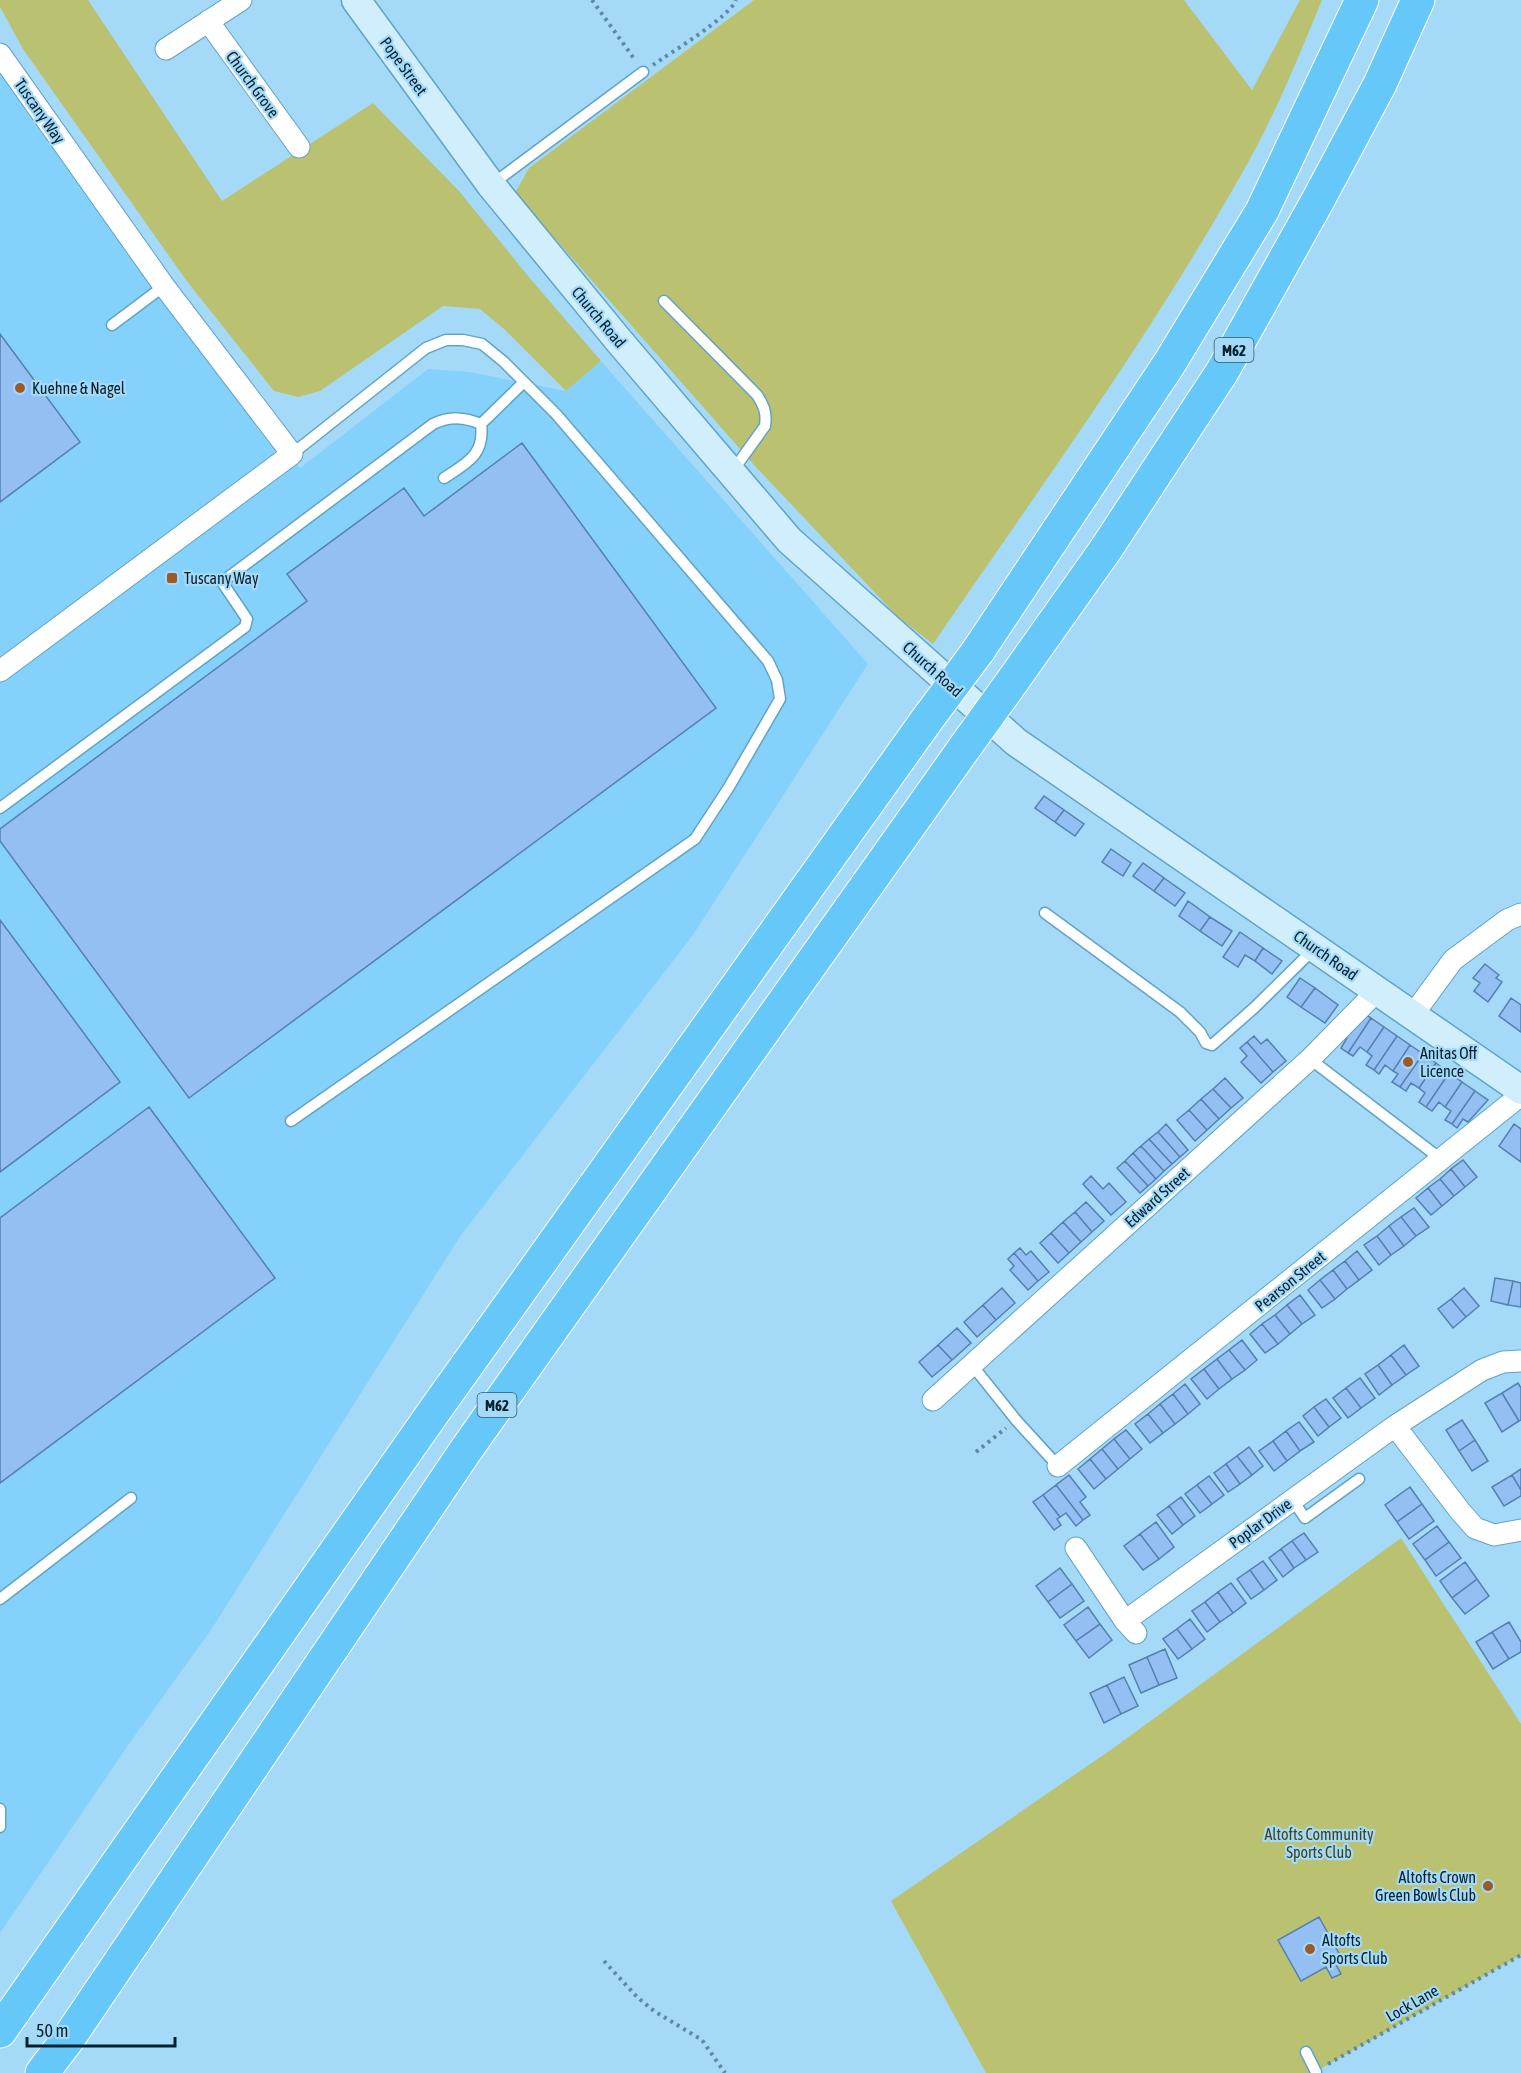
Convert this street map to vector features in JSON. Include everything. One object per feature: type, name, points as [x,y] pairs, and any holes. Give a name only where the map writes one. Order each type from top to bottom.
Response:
[{"type":"highway","points":[[0,2031],[435,1410],[978,651],[1169,364],[1263,211],[1362,0]]},
{"type":"highway","name":"M62","points":[[42,2073],[68,2039],[468,1447],[1107,549],[1222,372],[1380,84],[1418,0]]},
{"type":"street","points":[[166,49],[241,0]]},
{"type":"street","name":"Pope Street","points":[[356,0],[451,132]]},
{"type":"street","name":"Church Grove","points":[[208,21],[299,147]]},
{"type":"street","name":"Tuscany Way","points":[[0,54],[164,286],[292,454]]},
{"type":"street","name":"Church Road","points":[[451,132],[490,185],[619,341],[789,540],[1016,742],[1521,1090]]},
{"type":"street","points":[[0,671],[292,454]]},
{"type":"street","points":[[1412,1016],[1453,960],[1507,920],[1521,914]]},
{"type":"street","name":"Edward Street","points":[[933,1400],[1310,1059],[1377,991]]},
{"type":"street","name":"Pearson Street","points":[[1058,1466],[1521,1095]]},
{"type":"street","name":"Poplar Drive","points":[[1076,1548],[1130,1627],[1292,1499],[1395,1425],[1482,1370],[1503,1362],[1521,1361]]},
{"type":"street","points":[[1395,1425],[1475,1528],[1494,1535],[1521,1530]]},
{"type":"lane","points":[[490,185],[644,72]]},
{"type":"lane","points":[[112,325],[164,286]]},
{"type":"lane","points":[[664,301],[758,395],[765,408],[767,417],[765,426],[732,473]]},
{"type":"lane","points":[[291,1121],[695,839],[729,787],[780,699],[777,680],[768,661],[556,414],[482,344],[463,340],[446,340],[426,348],[292,454]]},
{"type":"lane","points":[[444,478],[476,455],[481,440],[481,424],[524,382]]},
{"type":"lane","points":[[0,808],[245,627],[247,619],[222,582],[433,424],[442,420],[464,417],[481,424]]},
{"type":"lane","points":[[1045,914],[1180,1012],[1200,1032],[1206,1043],[1212,1045],[1316,948]]},
{"type":"lane","points":[[1310,1059],[1442,1160]]},
{"type":"lane","points":[[972,1365],[1016,1420],[1058,1466]]},
{"type":"lane","points":[[1292,1499],[1305,1518],[1359,1479]]},
{"type":"lane","points":[[0,1599],[131,1498]]},
{"type":"lane","points":[[0,1809],[0,1827]]},
{"type":"lane","points":[[1306,2052],[1316,2072]]},
{"type":"path","points":[[592,0],[644,72],[719,19],[734,7],[736,0]]},
{"type":"path","points":[[976,1452],[1016,1420]]},
{"type":"path","name":"Lock Lane","points":[[1316,2072],[1521,1955]]},
{"type":"path","points":[[604,1961],[637,1997],[654,2011],[702,2040],[725,2073]]},
{"type":"shaded area","points":[[0,54],[300,468],[428,369],[470,372],[566,391],[601,361],[868,664],[693,935],[461,1235],[211,1630],[131,1741],[0,1933]]},
{"type":"green space","points":[[0,0],[88,0],[222,201],[373,103],[459,191],[601,361],[566,391],[504,329],[480,309],[443,306],[320,391],[298,397],[274,391],[186,280],[23,49],[0,7]]},
{"type":"green space","points":[[754,0],[1184,0],[1252,90],[1300,0],[1322,0],[1265,131],[1207,234],[1093,412],[933,644],[898,617],[755,466],[515,193],[529,168]]},
{"type":"green space","name":"Altofts Community Sports Club","points":[[1401,1538],[1521,1724],[1521,1955],[1313,2073],[986,2073],[891,1901],[1112,1749]]},
{"type":"building","name":"Kuehne & Nagel","points":[[0,334],[80,442],[0,502]]},
{"type":"building","points":[[522,443],[716,708],[189,1098],[0,841],[0,829],[307,601],[287,574],[404,488],[424,516]]},
{"type":"building","points":[[1044,796],[1064,810],[1055,822],[1035,808]]},
{"type":"building","points":[[1064,810],[1084,824],[1075,836],[1055,822]]},
{"type":"building","points":[[1111,849],[1131,863],[1123,876],[1102,862]]},
{"type":"building","points":[[1143,863],[1164,878],[1154,891],[1133,876]]},
{"type":"building","points":[[1164,878],[1185,893],[1175,906],[1154,891]]},
{"type":"building","points":[[1188,901],[1210,917],[1200,931],[1179,916]]},
{"type":"building","points":[[1210,917],[1232,931],[1222,946],[1200,931]]},
{"type":"building","points":[[0,920],[120,1082],[0,1172]]},
{"type":"building","points":[[1240,932],[1263,948],[1255,961],[1245,955],[1238,967],[1223,957]]},
{"type":"building","points":[[1263,948],[1282,961],[1272,974],[1255,961]]},
{"type":"building","points":[[1485,964],[1499,975],[1496,978],[1502,982],[1488,1002],[1474,991],[1480,983],[1473,978]]},
{"type":"building","points":[[1300,978],[1315,988],[1301,1007],[1287,997]]},
{"type":"building","points":[[1315,988],[1338,1005],[1325,1023],[1301,1007]]},
{"type":"building","points":[[1511,998],[1521,1005],[1521,1032],[1499,1016]]},
{"type":"building","points":[[1363,1013],[1371,1018],[1348,1053],[1341,1048],[1347,1038],[1341,1034]]},
{"type":"building","points":[[1371,1018],[1384,1027],[1367,1052],[1360,1047],[1353,1056],[1348,1053]]},
{"type":"building","points":[[1384,1027],[1397,1036],[1374,1070],[1366,1065],[1372,1056],[1367,1052]]},
{"type":"building","points":[[1254,1036],[1261,1044],[1267,1039],[1286,1061],[1273,1072],[1247,1042]]},
{"type":"building","points":[[1397,1036],[1410,1045],[1393,1071],[1385,1065],[1379,1074],[1374,1070]]},
{"type":"building","points":[[1247,1042],[1273,1072],[1261,1083],[1241,1062],[1247,1056],[1240,1048]]},
{"type":"building","name":"Anitas Off Licence","points":[[1410,1045],[1423,1054],[1400,1087],[1392,1082],[1398,1074],[1393,1071]]},
{"type":"building","points":[[1423,1054],[1436,1063],[1419,1088],[1411,1083],[1406,1091],[1400,1087]]},
{"type":"building","points":[[1436,1063],[1449,1073],[1426,1107],[1419,1102],[1425,1093],[1419,1088]]},
{"type":"building","points":[[1449,1073],[1462,1082],[1445,1107],[1439,1102],[1432,1111],[1426,1107]]},
{"type":"building","points":[[1225,1078],[1243,1098],[1231,1108],[1213,1089]]},
{"type":"building","points":[[1462,1082],[1475,1091],[1452,1124],[1445,1120],[1451,1111],[1445,1107]]},
{"type":"building","points":[[1213,1089],[1231,1108],[1219,1119],[1201,1099]]},
{"type":"building","points":[[1475,1091],[1488,1100],[1468,1122],[1463,1119],[1457,1128],[1452,1124]]},
{"type":"building","points":[[1201,1099],[1219,1119],[1207,1130],[1189,1110]]},
{"type":"building","points":[[149,1107],[275,1278],[0,1483],[0,1218]]},
{"type":"building","points":[[1189,1110],[1207,1130],[1195,1141],[1177,1120]]},
{"type":"building","points":[[1166,1124],[1188,1150],[1180,1157],[1158,1132]]},
{"type":"building","points":[[1514,1124],[1521,1129],[1521,1162],[1499,1146]]},
{"type":"building","points":[[1158,1132],[1180,1157],[1172,1164],[1149,1139]]},
{"type":"building","points":[[1149,1139],[1172,1164],[1164,1171],[1141,1146]]},
{"type":"building","points":[[1141,1146],[1164,1171],[1156,1179],[1133,1153]]},
{"type":"building","points":[[1133,1153],[1156,1179],[1148,1186],[1125,1161]]},
{"type":"building","points":[[1463,1160],[1477,1177],[1465,1187],[1451,1169]]},
{"type":"building","points":[[1125,1161],[1148,1186],[1140,1193],[1117,1168]]},
{"type":"building","points":[[1451,1169],[1465,1187],[1454,1196],[1440,1179]]},
{"type":"building","points":[[1091,1176],[1103,1189],[1109,1183],[1126,1202],[1111,1215],[1083,1184]]},
{"type":"building","points":[[1440,1179],[1454,1196],[1442,1206],[1428,1188]]},
{"type":"building","points":[[1428,1188],[1442,1206],[1431,1215],[1416,1198]]},
{"type":"building","points":[[1086,1202],[1104,1221],[1092,1232],[1075,1212]]},
{"type":"building","points":[[1414,1208],[1429,1227],[1416,1236],[1401,1217]]},
{"type":"building","points":[[1075,1212],[1092,1232],[1081,1242],[1063,1222]]},
{"type":"building","points":[[1401,1217],[1416,1236],[1404,1246],[1389,1226]]},
{"type":"building","points":[[1063,1222],[1081,1242],[1069,1253],[1051,1233]]},
{"type":"building","points":[[1389,1226],[1404,1246],[1391,1255],[1377,1236]]},
{"type":"building","points":[[1051,1233],[1069,1253],[1058,1263],[1040,1243]]},
{"type":"building","points":[[1377,1236],[1391,1255],[1379,1265],[1364,1245]]},
{"type":"building","points":[[1020,1248],[1026,1255],[1031,1251],[1049,1272],[1038,1281],[1014,1253]]},
{"type":"building","points":[[1357,1251],[1372,1270],[1359,1280],[1345,1261]]},
{"type":"building","points":[[1014,1253],[1038,1281],[1028,1290],[1010,1270],[1014,1266],[1008,1259]]},
{"type":"building","points":[[1345,1261],[1359,1280],[1347,1289],[1333,1270]]},
{"type":"building","points":[[1333,1270],[1347,1289],[1335,1299],[1320,1280]]},
{"type":"building","points":[[1495,1278],[1513,1281],[1508,1305],[1491,1301]]},
{"type":"building","points":[[1320,1280],[1335,1299],[1322,1308],[1308,1290]]},
{"type":"building","points":[[1513,1281],[1521,1283],[1521,1307],[1508,1305]]},
{"type":"building","points":[[1002,1288],[1015,1303],[996,1320],[983,1305]]},
{"type":"building","points":[[1464,1288],[1479,1306],[1466,1317],[1451,1299]]},
{"type":"building","points":[[1300,1295],[1315,1315],[1302,1324],[1287,1305]]},
{"type":"building","points":[[1451,1299],[1466,1317],[1453,1328],[1438,1309]]},
{"type":"building","points":[[983,1305],[996,1320],[977,1337],[964,1322]]},
{"type":"building","points":[[1287,1305],[1302,1324],[1290,1334],[1275,1315]]},
{"type":"building","points":[[1275,1315],[1290,1334],[1278,1344],[1262,1324]]},
{"type":"building","points":[[1262,1324],[1278,1344],[1265,1353],[1250,1334]]},
{"type":"building","points":[[957,1328],[971,1343],[952,1360],[938,1345]]},
{"type":"building","points":[[1242,1340],[1257,1360],[1245,1370],[1229,1350]]},
{"type":"building","points":[[938,1345],[952,1360],[932,1377],[919,1362]]},
{"type":"building","points":[[1404,1345],[1419,1366],[1406,1375],[1391,1355]]},
{"type":"building","points":[[1229,1350],[1245,1370],[1232,1379],[1217,1359]]},
{"type":"building","points":[[1391,1355],[1406,1375],[1392,1385],[1378,1365]]},
{"type":"building","points":[[1217,1359],[1232,1379],[1219,1389],[1204,1369]]},
{"type":"building","points":[[1378,1365],[1392,1385],[1379,1395],[1365,1374]]},
{"type":"building","points":[[1204,1369],[1219,1389],[1207,1399],[1191,1379]]},
{"type":"building","points":[[1360,1378],[1375,1398],[1361,1408],[1346,1388]]},
{"type":"building","points":[[1518,1383],[1521,1388],[1521,1420],[1519,1421],[1502,1393]]},
{"type":"building","points":[[1185,1384],[1200,1404],[1188,1414],[1173,1394]]},
{"type":"building","points":[[1346,1388],[1361,1408],[1348,1418],[1333,1398]]},
{"type":"building","points":[[1502,1393],[1519,1421],[1502,1432],[1485,1403]]},
{"type":"building","points":[[1173,1394],[1188,1414],[1175,1424],[1160,1404]]},
{"type":"building","points":[[1326,1399],[1341,1418],[1329,1427],[1314,1407]]},
{"type":"building","points":[[1160,1404],[1175,1424],[1163,1433],[1148,1414]]},
{"type":"building","points":[[1314,1407],[1329,1427],[1318,1436],[1303,1416]]},
{"type":"building","points":[[1148,1414],[1163,1433],[1150,1443],[1135,1424]]},
{"type":"building","points":[[1462,1420],[1475,1440],[1459,1451],[1446,1430]]},
{"type":"building","points":[[1299,1422],[1314,1442],[1300,1451],[1286,1431]]},
{"type":"building","points":[[1126,1430],[1142,1449],[1130,1459],[1114,1439]]},
{"type":"building","points":[[1286,1431],[1300,1451],[1287,1461],[1273,1441]]},
{"type":"building","points":[[1114,1439],[1130,1459],[1118,1469],[1102,1449]]},
{"type":"building","points":[[1475,1440],[1488,1461],[1472,1471],[1459,1451]]},
{"type":"building","points":[[1273,1441],[1287,1461],[1274,1471],[1259,1451]]},
{"type":"building","points":[[1249,1447],[1263,1466],[1252,1475],[1237,1456]]},
{"type":"building","points":[[1102,1449],[1118,1469],[1106,1479],[1090,1459]]},
{"type":"building","points":[[1237,1456],[1252,1475],[1240,1484],[1226,1464]]},
{"type":"building","points":[[1090,1459],[1106,1479],[1094,1489],[1078,1469]]},
{"type":"building","points":[[1226,1464],[1240,1484],[1228,1492],[1214,1473]]},
{"type":"building","points":[[1521,1469],[1521,1490],[1512,1475]]},
{"type":"building","points":[[1069,1475],[1086,1497],[1080,1502],[1090,1515],[1083,1520],[1056,1485]]},
{"type":"building","points":[[1512,1475],[1521,1490],[1521,1496],[1504,1506],[1492,1487]]},
{"type":"building","points":[[1209,1476],[1224,1495],[1212,1504],[1197,1485]]},
{"type":"building","points":[[1056,1485],[1083,1520],[1076,1526],[1066,1513],[1060,1517],[1043,1495]]},
{"type":"building","points":[[1197,1485],[1212,1504],[1200,1513],[1185,1494]]},
{"type":"building","points":[[1410,1487],[1422,1504],[1397,1522],[1385,1505]]},
{"type":"building","points":[[1043,1495],[1060,1517],[1057,1519],[1061,1525],[1054,1530],[1033,1502]]},
{"type":"building","points":[[1181,1497],[1195,1516],[1183,1525],[1169,1506]]},
{"type":"building","points":[[1422,1504],[1434,1521],[1409,1539],[1397,1522]]},
{"type":"building","points":[[1169,1506],[1183,1525],[1172,1534],[1157,1515]]},
{"type":"building","points":[[1156,1522],[1174,1547],[1159,1559],[1140,1534]]},
{"type":"building","points":[[1437,1526],[1449,1542],[1425,1560],[1413,1544]]},
{"type":"building","points":[[1304,1533],[1318,1552],[1306,1560],[1292,1541]]},
{"type":"building","points":[[1140,1534],[1159,1559],[1143,1570],[1124,1546]]},
{"type":"building","points":[[1292,1541],[1306,1560],[1294,1568],[1281,1549]]},
{"type":"building","points":[[1449,1542],[1461,1558],[1436,1576],[1425,1560]]},
{"type":"building","points":[[1281,1549],[1294,1568],[1283,1577],[1269,1558]]},
{"type":"building","points":[[1263,1561],[1277,1580],[1264,1590],[1250,1570]]},
{"type":"building","points":[[1465,1562],[1477,1579],[1452,1598],[1440,1581]]},
{"type":"building","points":[[1060,1568],[1072,1584],[1048,1602],[1036,1586]]},
{"type":"building","points":[[1250,1570],[1264,1590],[1251,1599],[1237,1579]]},
{"type":"building","points":[[1477,1579],[1489,1596],[1465,1614],[1452,1598]]},
{"type":"building","points":[[1231,1583],[1246,1603],[1233,1613],[1218,1592]]},
{"type":"building","points":[[1072,1584],[1084,1601],[1060,1618],[1048,1602]]},
{"type":"building","points":[[1218,1592],[1233,1613],[1220,1622],[1205,1602]]},
{"type":"building","points":[[1205,1602],[1220,1622],[1207,1632],[1192,1611]]},
{"type":"building","points":[[1088,1607],[1100,1624],[1076,1641],[1064,1625]]},
{"type":"building","points":[[1190,1619],[1205,1639],[1192,1649],[1177,1629]]},
{"type":"building","points":[[1509,1622],[1521,1642],[1521,1652],[1509,1659],[1492,1632]]},
{"type":"building","points":[[1100,1624],[1112,1640],[1089,1658],[1076,1641]]},
{"type":"building","points":[[1177,1629],[1192,1649],[1178,1659],[1163,1639]]},
{"type":"building","points":[[1492,1632],[1509,1659],[1493,1669],[1476,1642]]},
{"type":"building","points":[[1165,1649],[1177,1678],[1159,1685],[1147,1657]]},
{"type":"building","points":[[1147,1657],[1159,1685],[1141,1693],[1129,1665]]},
{"type":"building","points":[[1124,1677],[1138,1706],[1121,1714],[1107,1685]]},
{"type":"building","points":[[1107,1685],[1121,1714],[1104,1723],[1090,1693]]},
{"type":"building","name":"Altofts Sports Club","points":[[1319,1917],[1341,1957],[1334,1961],[1341,1974],[1332,1978],[1326,1967],[1301,1981],[1278,1940]]},
{"type":"place","name":"Kuehne & Nagel","points":[[20,388]]},
{"type":"place","name":"Tuscany Way","points":[[172,578]]},
{"type":"place","name":"Anitas Off Licence","points":[[1408,1062]]},
{"type":"place","name":"Altofts Crown Green Bowls Club","points":[[1488,1886]]},
{"type":"place","name":"Altofts Sports Club","points":[[1310,1949]]}]
